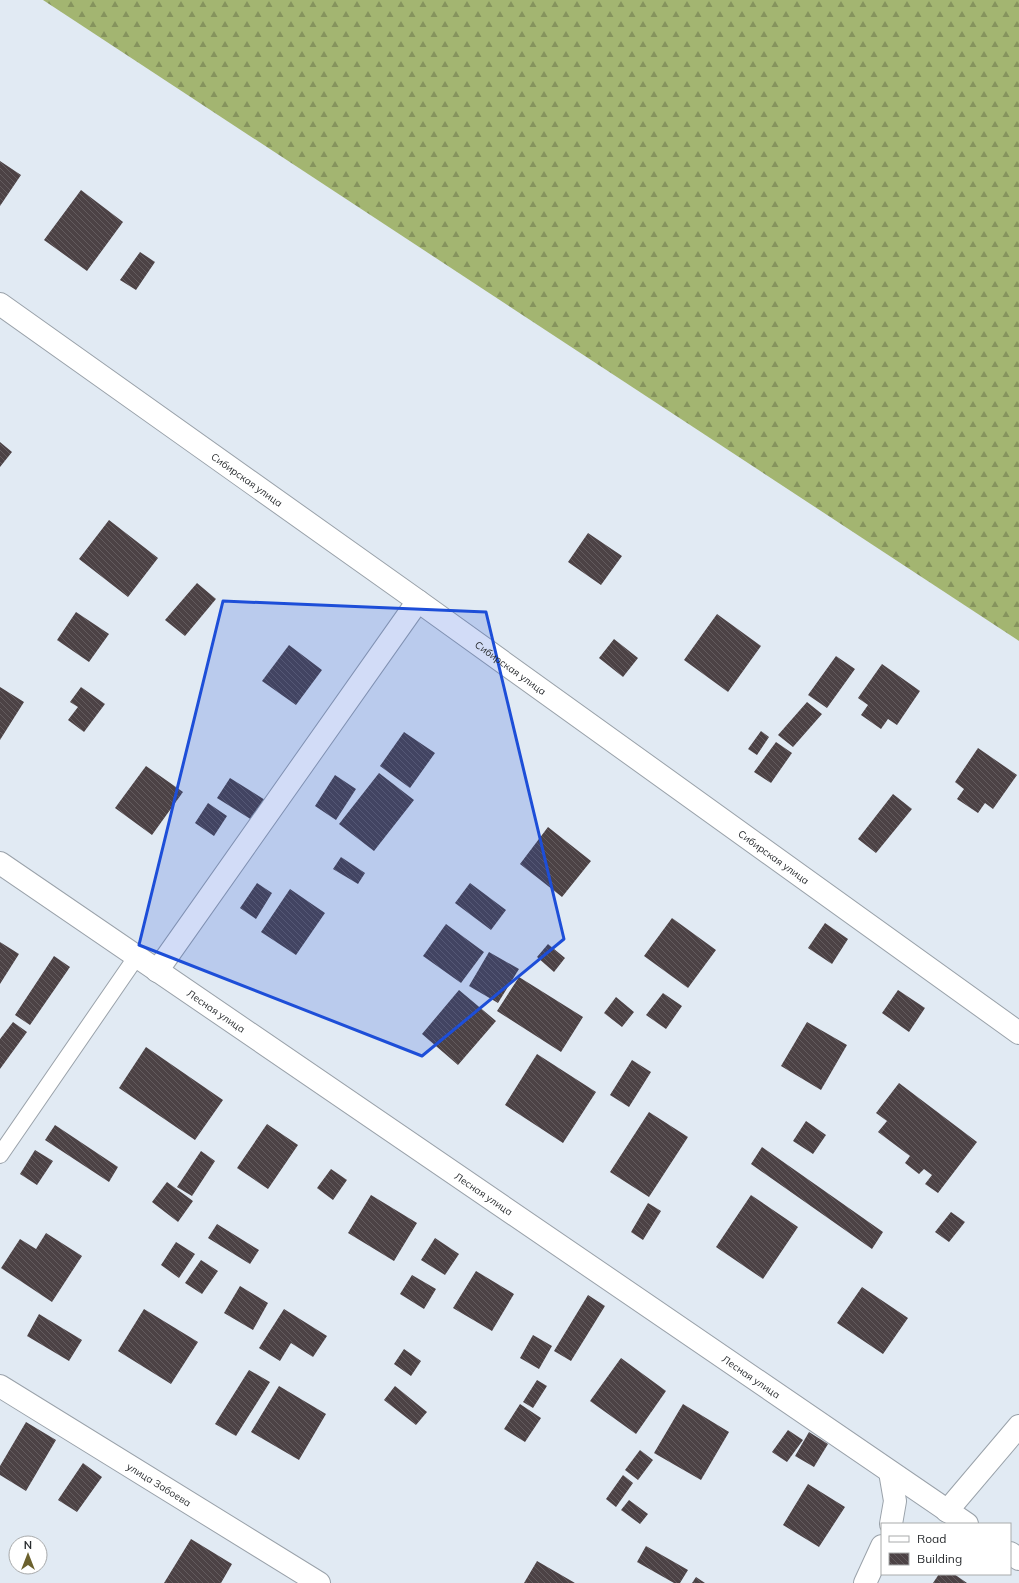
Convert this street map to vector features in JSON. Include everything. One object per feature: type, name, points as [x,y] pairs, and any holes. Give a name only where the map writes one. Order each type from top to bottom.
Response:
[{"type":"street","name":"Сибирская улица","points":[[0,304],[418,601],[1019,1033]]},
{"type":"street","points":[[157,971],[418,601]]},
{"type":"street","name":"Лесная улица","points":[[0,863],[966,1523]]},
{"type":"street","name":"улица Забоева","points":[[0,1386],[319,1583]]},
{"type":"street","points":[[947,1510],[1019,1426]]},
{"type":"street","points":[[890,1472],[895,1501],[891,1523]]},
{"type":"street","points":[[865,1583],[881,1548]]},
{"type":"lane","points":[[0,1155],[137,956]]},
{"type":"highlighted area","points":[[223,601],[486,612],[564,939],[422,1056],[139,945]]},
{"type":"green space","points":[[43,0],[1019,0],[1019,641]]},
{"type":"building","points":[[0,161],[21,175],[0,206]]},
{"type":"building","points":[[81,190],[123,222],[87,271],[44,240]]},
{"type":"building","points":[[140,252],[155,262],[136,290],[120,280]]},
{"type":"building","points":[[0,442],[12,452],[0,467]]},
{"type":"building","points":[[109,520],[158,558],[128,597],[79,559]]},
{"type":"building","points":[[588,533],[622,556],[601,585],[568,562]]},
{"type":"building","points":[[197,583],[216,599],[185,636],[165,620]]},
{"type":"building","points":[[76,612],[109,634],[89,662],[57,640]]},
{"type":"building","points":[[717,614],[761,646],[728,692],[684,660]]},
{"type":"building","points":[[614,639],[638,658],[623,677],[599,658]]},
{"type":"building","points":[[289,645],[322,670],[296,705],[262,681]]},
{"type":"building","points":[[836,656],[855,669],[827,708],[808,695]]},
{"type":"building","points":[[882,664],[920,691],[897,725],[888,719],[881,729],[861,715],[868,705],[858,698]]},
{"type":"building","points":[[0,687],[24,702],[0,740]]},
{"type":"building","points":[[81,687],[105,704],[84,732],[68,720],[78,707],[70,702]]},
{"type":"building","points":[[807,702],[822,714],[793,747],[778,735]]},
{"type":"building","points":[[761,731],[769,737],[757,755],[748,749]]},
{"type":"building","points":[[404,732],[435,753],[410,788],[380,766]]},
{"type":"building","points":[[776,742],[792,753],[771,783],[754,772]]},
{"type":"building","points":[[978,748],[1017,775],[993,809],[985,803],[978,813],[957,799],[964,789],[955,782]]},
{"type":"building","points":[[146,766],[183,792],[152,835],[115,808]]},
{"type":"building","points":[[379,773],[414,800],[374,851],[339,824]]},
{"type":"building","points":[[335,775],[356,789],[336,820],[315,806]]},
{"type":"building","points":[[230,778],[265,800],[252,820],[217,798]]},
{"type":"building","points":[[893,794],[912,809],[876,853],[858,839]]},
{"type":"building","points":[[208,803],[227,816],[214,836],[195,823]]},
{"type":"building","points":[[548,827],[591,861],[562,897],[520,864]]},
{"type":"building","points":[[341,857],[365,873],[358,884],[333,869]]},
{"type":"building","points":[[257,883],[272,893],[256,919],[240,908]]},
{"type":"building","points":[[470,883],[506,910],[491,930],[455,903]]},
{"type":"building","points":[[290,889],[325,913],[296,955],[261,932]]},
{"type":"building","points":[[672,918],[716,950],[688,988],[644,956]]},
{"type":"building","points":[[825,923],[848,939],[832,964],[808,948]]},
{"type":"building","points":[[446,924],[484,952],[461,983],[423,956]]},
{"type":"building","points":[[0,942],[19,954],[0,984]]},
{"type":"building","points":[[548,944],[565,958],[554,972],[537,957]]},
{"type":"building","points":[[489,952],[519,969],[498,1003],[469,986]]},
{"type":"building","points":[[54,956],[70,967],[30,1025],[15,1015]]},
{"type":"building","points":[[519,977],[583,1017],[561,1052],[497,1011]]},
{"type":"building","points":[[459,990],[496,1021],[458,1065],[422,1034]]},
{"type":"building","points":[[898,990],[925,1008],[909,1032],[882,1013]]},
{"type":"building","points":[[663,993],[682,1006],[666,1029],[646,1015]]},
{"type":"building","points":[[616,997],[634,1012],[622,1027],[604,1013]]},
{"type":"building","points":[[13,1022],[27,1032],[0,1069],[0,1039]]},
{"type":"building","points":[[807,1022],[847,1045],[821,1090],[781,1066]]},
{"type":"building","points":[[146,1047],[223,1100],[195,1140],[119,1088]]},
{"type":"building","points":[[537,1054],[596,1092],[563,1143],[505,1105]]},
{"type":"building","points":[[632,1060],[651,1072],[629,1107],[610,1095]]},
{"type":"building","points":[[899,1083],[977,1142],[938,1193],[925,1184],[932,1175],[924,1169],[919,1174],[905,1163],[910,1156],[878,1132],[887,1121],[876,1113]]},
{"type":"building","points":[[649,1112],[688,1137],[649,1197],[610,1172]]},
{"type":"building","points":[[806,1121],[826,1135],[813,1154],[793,1141]]},
{"type":"building","points":[[267,1124],[298,1145],[268,1189],[237,1168]]},
{"type":"building","points":[[55,1125],[118,1167],[109,1182],[45,1140]]},
{"type":"building","points":[[762,1147],[883,1232],[872,1249],[751,1164]]},
{"type":"building","points":[[35,1150],[53,1161],[37,1185],[20,1174]]},
{"type":"building","points":[[201,1151],[215,1161],[192,1196],[177,1187]]},
{"type":"building","points":[[331,1169],[347,1180],[333,1200],[317,1188]]},
{"type":"building","points":[[167,1182],[193,1201],[178,1222],[152,1202]]},
{"type":"building","points":[[371,1195],[417,1223],[394,1261],[348,1233]]},
{"type":"building","points":[[751,1195],[798,1227],[763,1279],[716,1247]]},
{"type":"building","points":[[648,1203],[661,1211],[643,1240],[631,1232]]},
{"type":"building","points":[[951,1212],[965,1222],[949,1242],[935,1232]]},
{"type":"building","points":[[217,1224],[259,1250],[250,1264],[208,1238]]},
{"type":"building","points":[[46,1233],[82,1256],[52,1302],[1,1268],[20,1239],[36,1249]]},
{"type":"building","points":[[435,1238],[459,1254],[445,1275],[421,1260]]},
{"type":"building","points":[[176,1242],[195,1254],[179,1278],[161,1265]]},
{"type":"building","points":[[201,1260],[218,1271],[202,1294],[185,1283]]},
{"type":"building","points":[[476,1271],[514,1294],[492,1331],[453,1308]]},
{"type":"building","points":[[412,1275],[436,1289],[424,1309],[400,1294]]},
{"type":"building","points":[[240,1286],[268,1303],[253,1330],[224,1313]]},
{"type":"building","points":[[862,1287],[908,1318],[883,1354],[837,1323]]},
{"type":"building","points":[[588,1295],[605,1306],[571,1361],[554,1351]]},
{"type":"building","points":[[144,1309],[198,1342],[171,1384],[118,1351]]},
{"type":"building","points":[[284,1309],[327,1336],[313,1357],[291,1343],[280,1361],[259,1348]]},
{"type":"building","points":[[39,1314],[82,1340],[69,1361],[27,1336]]},
{"type":"building","points":[[533,1335],[552,1346],[539,1369],[520,1358]]},
{"type":"building","points":[[404,1349],[421,1361],[411,1376],[394,1364]]},
{"type":"building","points":[[621,1358],[666,1391],[636,1434],[590,1401]]},
{"type":"building","points":[[249,1370],[270,1382],[236,1436],[215,1424]]},
{"type":"building","points":[[537,1380],[547,1386],[533,1408],[523,1402]]},
{"type":"building","points":[[279,1386],[326,1414],[299,1460],[251,1432]]},
{"type":"building","points":[[395,1386],[427,1412],[416,1425],[384,1400]]},
{"type":"building","points":[[520,1404],[541,1418],[525,1442],[504,1429]]},
{"type":"building","points":[[683,1404],[729,1432],[701,1480],[654,1453]]},
{"type":"building","points":[[26,1422],[56,1440],[26,1491],[0,1475],[0,1466]]},
{"type":"building","points":[[788,1430],[803,1440],[787,1462],[772,1452]]},
{"type":"building","points":[[809,1432],[828,1444],[814,1467],[795,1456]]},
{"type":"building","points":[[640,1450],[653,1460],[638,1480],[625,1470]]},
{"type":"building","points":[[83,1463],[102,1477],[77,1512],[58,1500]]},
{"type":"building","points":[[623,1475],[633,1483],[616,1507],[606,1499]]},
{"type":"building","points":[[808,1484],[845,1507],[819,1547],[783,1525]]},
{"type":"building","points":[[629,1500],[648,1514],[640,1524],[621,1510]]},
{"type":"building","points":[[191,1539],[232,1564],[221,1583],[164,1583]]},
{"type":"building","points":[[646,1546],[688,1570],[680,1583],[674,1583],[637,1562]]},
{"type":"building","points":[[537,1561],[575,1583],[524,1583]]},
{"type":"building","points":[[938,1575],[955,1575],[967,1583],[933,1583]]},
{"type":"building","points":[[696,1577],[705,1583],[692,1583]]}]
